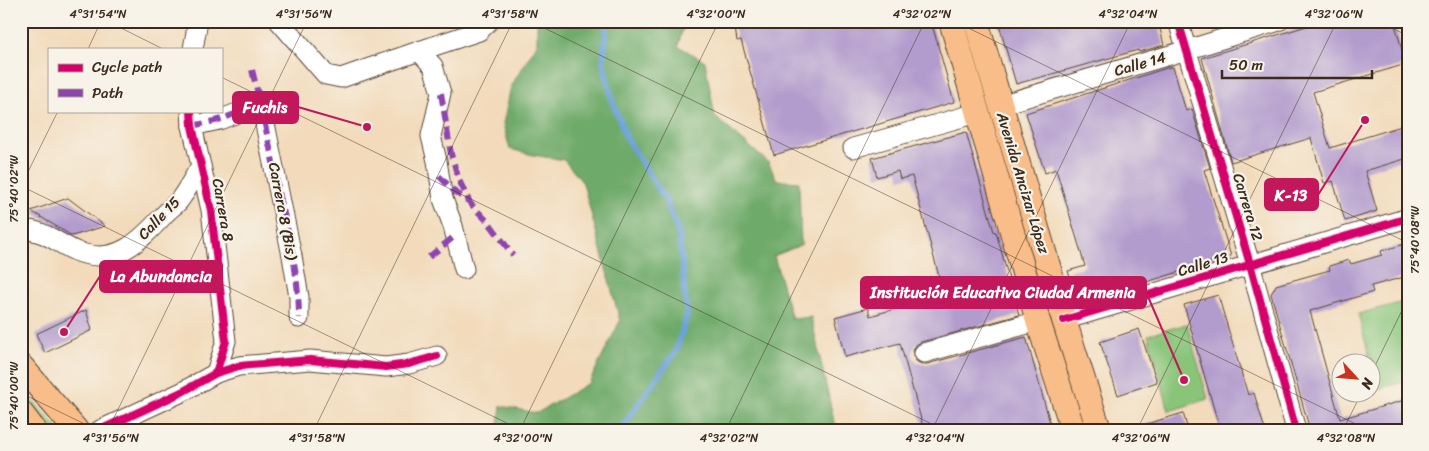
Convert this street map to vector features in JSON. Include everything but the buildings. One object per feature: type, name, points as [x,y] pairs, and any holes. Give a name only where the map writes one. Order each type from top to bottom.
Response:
[{"type":"main road","name":"Avenida Ancizar López","points":[[951,21],[1038,321],[1073,430]]},
{"type":"main road","name":"Avenida Ancizar López","points":[[976,21],[1064,320],[1099,430]]},
{"type":"main road","points":[[21,366],[76,430]]},
{"type":"main road","points":[[21,414],[34,430]]},
{"type":"street","points":[[193,48],[198,21]]},
{"type":"street","points":[[279,21],[326,76],[341,78],[479,31],[489,21]]},
{"type":"street","name":"Carrera 12","points":[[1178,21],[1250,264],[1296,430]]},
{"type":"street","name":"Calle 14","points":[[1000,105],[1278,21]]},
{"type":"street","points":[[419,50],[433,66],[441,93],[430,136],[437,161],[443,199],[453,226],[464,269]]},
{"type":"street","name":"Carrera 8 (Bis)","points":[[192,119],[219,120],[261,104],[292,256],[299,297],[299,318]]},
{"type":"street","points":[[853,148],[977,113]]},
{"type":"street","name":"Carrera 8","points":[[192,119],[211,210],[226,340],[216,373]]},
{"type":"street","name":"Calle 15","points":[[21,230],[30,229],[51,237],[78,252],[98,256],[114,255],[131,246],[150,232],[178,201],[201,166]]},
{"type":"street","name":"Calle 13","points":[[1064,320],[1408,218]]},
{"type":"street","points":[[924,354],[1038,321]]},
{"type":"street","points":[[100,430],[182,392],[216,373],[239,366],[310,360],[386,367],[409,364],[437,356]]},
{"type":"green space","points":[[537,21],[685,21],[678,46],[705,61],[715,117],[768,162],[777,180],[799,182],[801,245],[774,256],[792,319],[811,317],[836,430],[498,430],[501,406],[537,413],[589,383],[620,321],[583,183],[564,160],[510,149],[503,124],[511,86],[537,44]]},
{"type":"green space","points":[[1403,302],[1408,321],[1408,381],[1382,388],[1382,354],[1369,354],[1358,314]]},
{"type":"green space","points":[[1187,324],[1208,399],[1169,411],[1148,335]]},
{"type":"green space","points":[[21,385],[59,430],[49,430],[21,397]]},
{"type":"waterway","points":[[607,21],[603,62],[613,103],[627,139],[666,201],[679,235],[687,315],[676,351],[620,430]]},
{"type":"marked path","points":[[252,70],[291,244],[296,273],[299,318]]},
{"type":"marked path","points":[[441,93],[451,154],[459,180],[470,203],[490,224],[513,255]]},
{"type":"marked path","points":[[192,126],[219,120],[261,104]]},
{"type":"marked path","points":[[439,176],[455,192],[468,201]]},
{"type":"marked path","points":[[429,257],[456,235]]},
{"type":"cycle path","points":[[1178,21],[1250,264],[1296,430]]},
{"type":"cycle path","points":[[191,112],[192,126],[211,210],[226,341],[216,373]]},
{"type":"cycle path","points":[[1064,320],[1408,218]]},
{"type":"cycle path","points":[[100,430],[182,392],[216,373],[239,366],[310,360],[386,367],[409,364],[437,356]]},
{"type":"place","name":"K-13","points":[[1365,120]]},
{"type":"place","name":"Fuchis","points":[[367,127]]},
{"type":"place","name":"La Abundancia","points":[[64,332]]},
{"type":"place","name":"Institución Educativa Ciudad Armenia","points":[[1184,380]]}]
